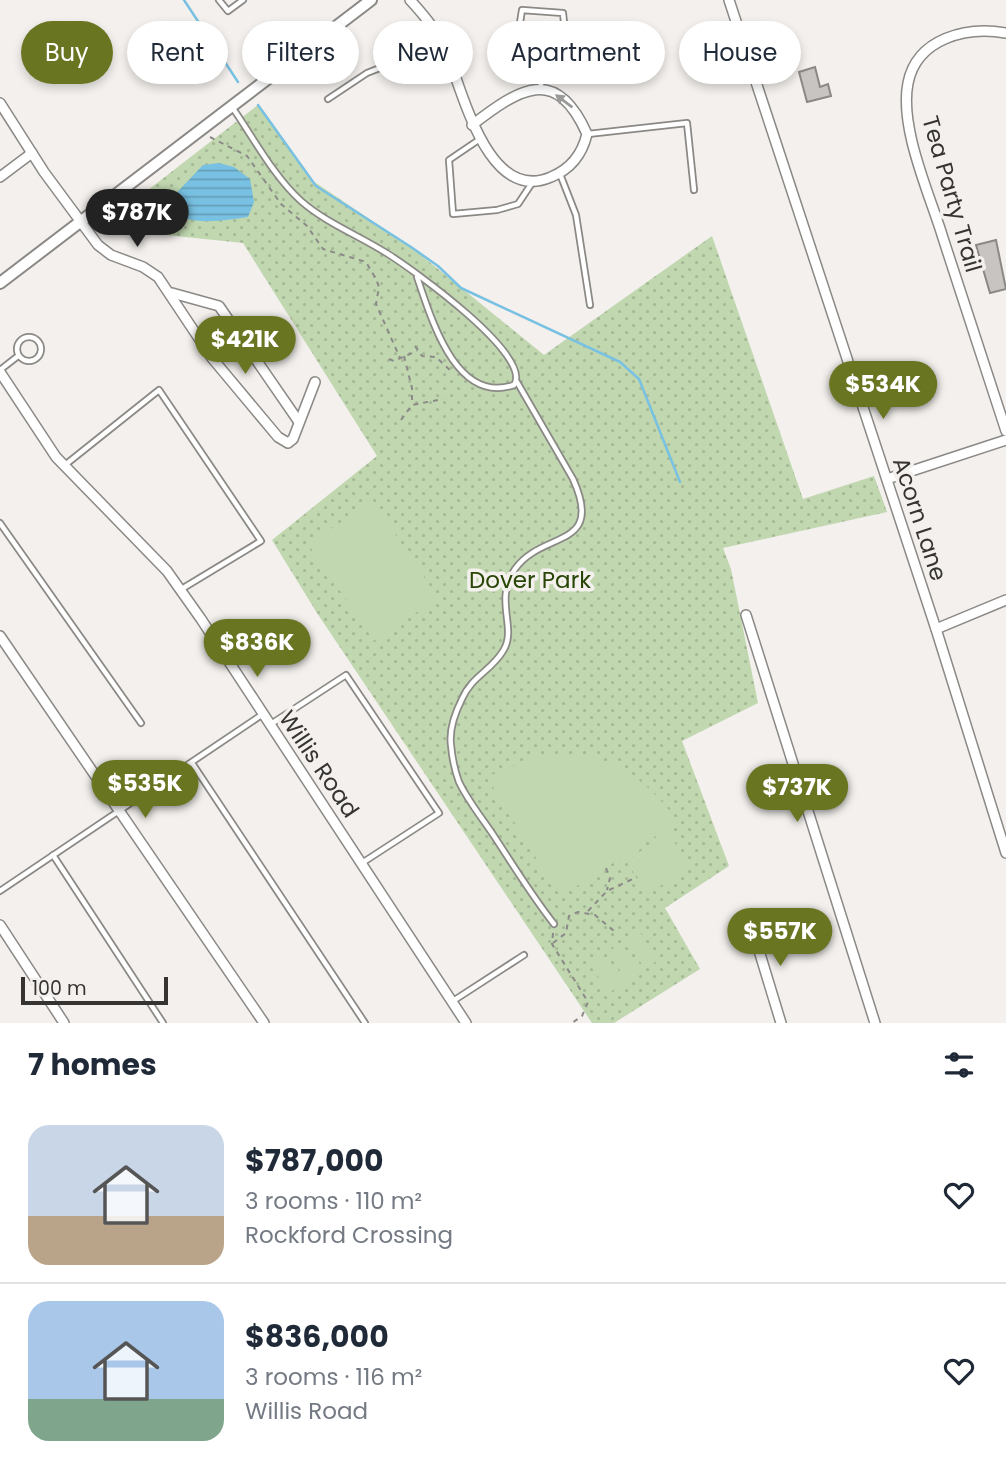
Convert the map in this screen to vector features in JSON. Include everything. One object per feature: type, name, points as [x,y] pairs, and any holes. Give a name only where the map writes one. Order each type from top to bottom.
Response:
[{"type":"street","points":[[0,283],[371,0]]},
{"type":"street","points":[[410,0],[425,21]]},
{"type":"street","name":"Acorn Lane","points":[[729,0],[936,629],[1006,853]]},
{"type":"street","name":"Tea Party Trail","points":[[1006,33],[984,29],[955,33],[934,44],[916,61],[908,83],[908,108],[922,172],[1006,431]]},
{"type":"street","points":[[457,84],[472,125],[512,177],[539,183],[560,173],[579,157],[587,134],[569,102],[541,90],[519,92],[472,125]]},
{"type":"street","points":[[0,103],[32,153],[104,251],[150,271],[172,293],[212,358],[261,421],[288,443],[315,382]]},
{"type":"street","points":[[0,177],[32,153]]},
{"type":"street","points":[[172,293],[219,306],[299,422]]},
{"type":"street","name":"Willis Road","points":[[0,371],[64,466],[167,571],[466,1023]]},
{"type":"street","points":[[887,480],[1006,440]]},
{"type":"street","points":[[936,629],[1006,600]]},
{"type":"street","points":[[746,615],[875,1023]]},
{"type":"street","points":[[0,636],[120,808],[264,1023]]},
{"type":"street","points":[[750,921],[781,1023]]},
{"type":"street","points":[[0,925],[64,1023]]},
{"type":"lane","points":[[219,0],[228,10],[243,0]]},
{"type":"lane","points":[[522,10],[563,13],[565,32],[561,44],[540,51],[523,44],[519,29],[522,10]]},
{"type":"lane","points":[[328,99],[373,71]]},
{"type":"lane","points":[[541,84],[541,90]]},
{"type":"lane","points":[[232,106],[299,199],[386,253],[497,340],[514,365],[517,382],[580,495],[583,514],[569,536],[531,552],[514,570],[504,597],[508,643],[495,662],[477,676],[463,697],[451,732],[451,745],[460,784],[554,924]]},
{"type":"lane","points":[[587,134],[687,123],[694,190]]},
{"type":"lane","points":[[481,139],[449,160],[453,214],[497,210],[518,204],[532,182]]},
{"type":"lane","points":[[560,173],[576,215],[590,305]]},
{"type":"lane","points":[[417,277],[437,333],[457,366],[474,380],[489,387],[505,388],[517,382]]},
{"type":"lane","points":[[27,337],[38,342],[40,352],[35,359],[27,361],[19,356],[16,348],[20,341],[27,337]]},
{"type":"lane","points":[[0,371],[19,356]]},
{"type":"lane","points":[[64,466],[159,390],[261,541],[180,590]]},
{"type":"lane","points":[[0,523],[141,723]]},
{"type":"lane","points":[[270,725],[346,675],[439,813],[362,863]]},
{"type":"lane","points":[[0,891],[263,714]]},
{"type":"lane","points":[[192,763],[365,1023]]},
{"type":"lane","points":[[52,855],[163,1023]]},
{"type":"lane","points":[[452,1002],[524,955]]},
{"type":"path","points":[[210,138],[247,156],[281,204],[307,226],[323,249],[366,262],[379,287],[376,304],[402,357],[412,388],[412,405],[401,420]]},
{"type":"path","points":[[415,346],[422,356],[436,357],[455,372]]},
{"type":"path","points":[[389,359],[417,351]]},
{"type":"path","points":[[412,405],[443,399]]},
{"type":"path","points":[[606,868],[610,878],[607,891]]},
{"type":"path","points":[[552,944],[566,933],[569,916],[587,911],[607,891],[637,877]]},
{"type":"path","points":[[587,911],[614,931]]},
{"type":"path","points":[[554,924],[552,944],[588,1003],[582,1016],[572,1023]]},
{"type":"green space","name":"Dover Park","points":[[258,105],[310,179],[411,247],[544,355],[712,236],[803,499],[874,476],[887,512],[723,548],[731,569],[758,703],[682,741],[729,866],[665,908],[700,969],[614,1023],[592,1023],[317,613],[272,540],[377,456],[243,243],[147,233],[126,207]]},
{"type":"green space","points":[[373,501],[438,598],[374,641],[308,544]]},
{"type":"green space","points":[[566,754],[601,761],[630,774],[667,807],[678,822],[566,893],[556,891],[487,777],[532,758]]},
{"type":"green space","points":[[668,833],[691,866],[648,894],[626,861]]},
{"type":"green space","points":[[639,931],[658,960],[645,969],[626,940]]},
{"type":"green space","points":[[621,943],[640,972],[627,981],[608,952]]},
{"type":"green space","points":[[603,955],[622,984],[609,993],[589,963]]},
{"type":"water","points":[[219,163],[234,167],[250,179],[254,202],[248,217],[215,221],[192,220],[173,212],[165,205],[203,165]]},
{"type":"building","points":[[815,67],[820,87],[828,84],[831,96],[807,102],[801,71]]},
{"type":"building","points":[[996,240],[1006,289],[990,293],[976,245]]},
{"type":"waterway","points":[[184,0],[238,82]]},
{"type":"waterway","points":[[258,105],[316,186],[411,247],[438,266],[461,288],[620,362],[639,379],[680,482]]}]
